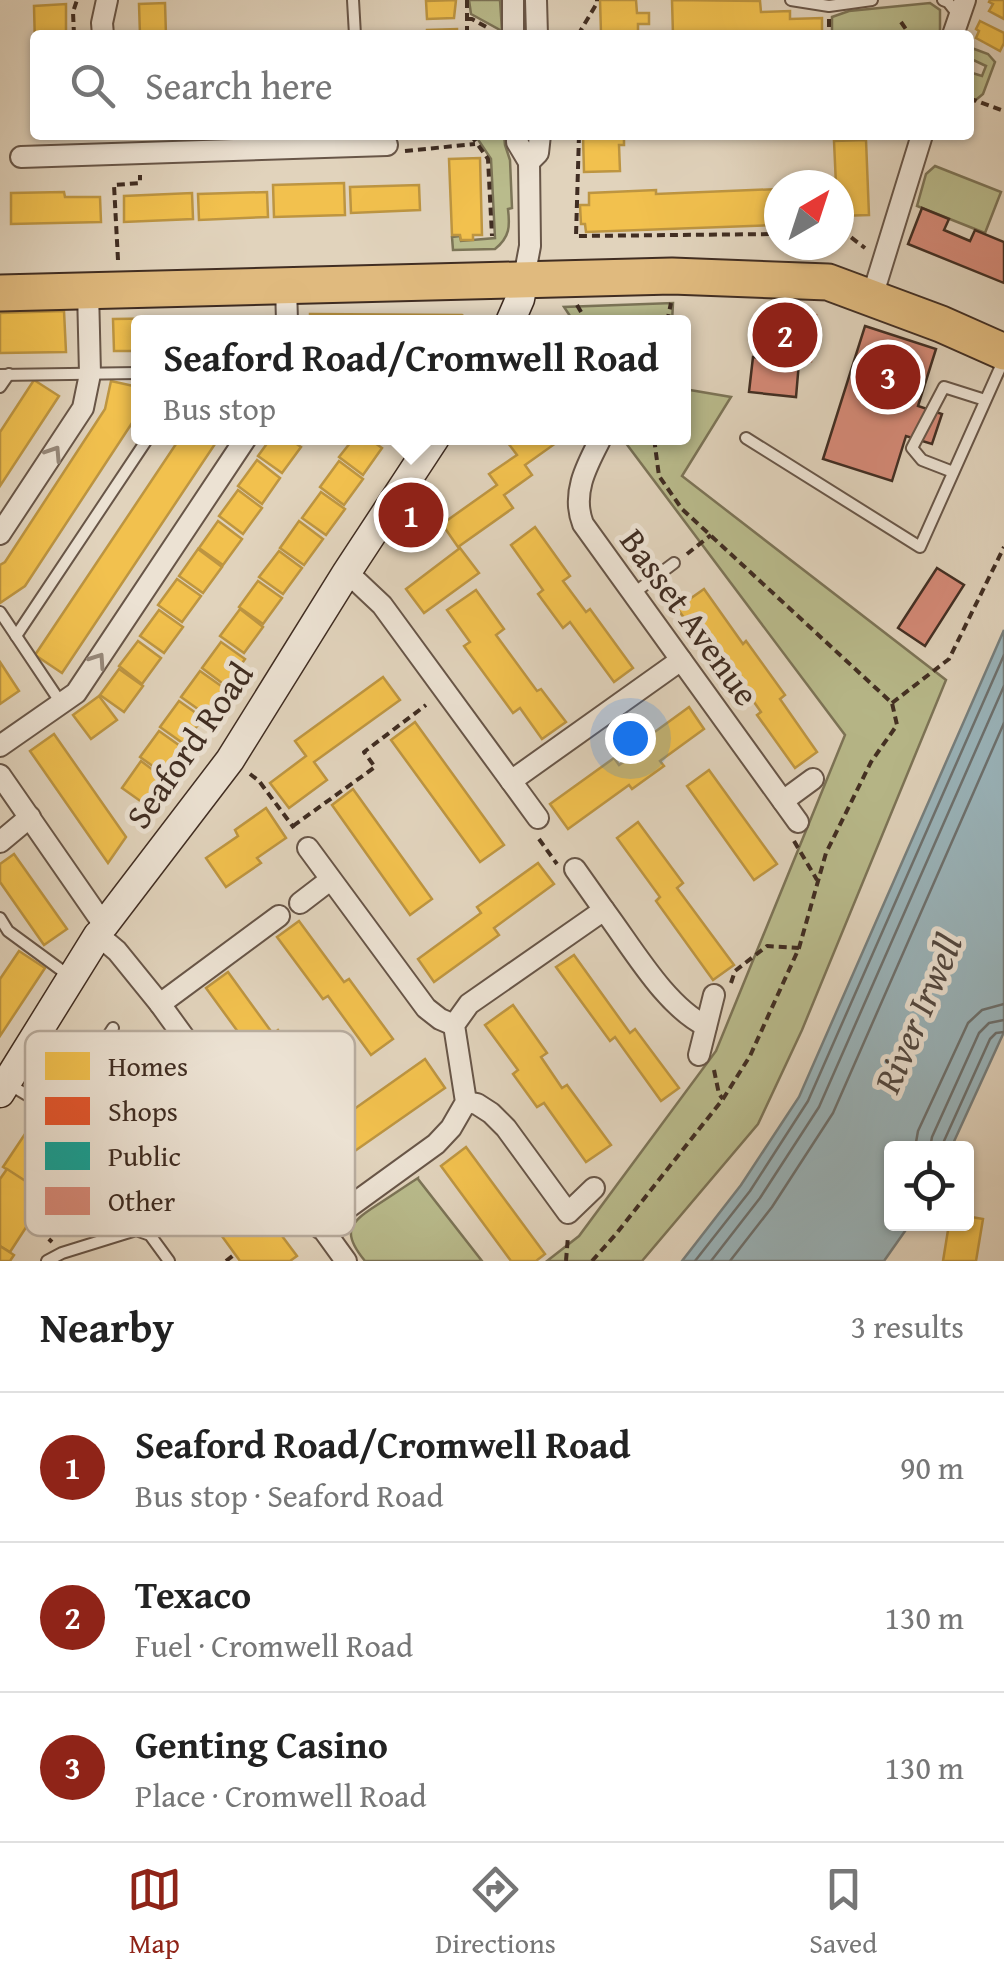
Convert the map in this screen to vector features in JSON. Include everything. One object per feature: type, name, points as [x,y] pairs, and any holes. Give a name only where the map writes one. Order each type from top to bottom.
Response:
[{"type":"highway","points":[[0,292],[672,276],[828,282],[872,297],[1004,355]]},
{"type":"street","points":[[103,30],[108,0]]},
{"type":"street","points":[[513,0],[513,30]]},
{"type":"street","points":[[536,0],[537,30]]},
{"type":"street","points":[[21,156],[107,144],[140,153],[358,140],[387,145]]},
{"type":"street","points":[[513,315],[530,246],[529,162],[517,140]]},
{"type":"street","points":[[529,162],[538,153],[539,140]]},
{"type":"street","points":[[872,297],[920,140]]},
{"type":"street","points":[[286,285],[288,315]]},
{"type":"street","points":[[0,534],[83,408],[104,290]]},
{"type":"street","points":[[0,746],[76,694],[241,445]]},
{"type":"street","name":"Seaford Road","points":[[38,1031],[101,930],[230,760],[430,445]]},
{"type":"street","name":"Basset Avenue","points":[[598,445],[584,472],[578,511],[583,524],[798,822]]},
{"type":"street","points":[[347,572],[382,605],[538,818]]},
{"type":"street","points":[[511,780],[682,660]]},
{"type":"street","points":[[0,775],[101,930],[179,1031]]},
{"type":"street","points":[[783,802],[814,779]]},
{"type":"street","points":[[0,842],[30,818]]},
{"type":"street","points":[[308,848],[426,1008],[454,1026]]},
{"type":"street","points":[[575,870],[673,1003],[688,1018],[710,1011]]},
{"type":"street","points":[[300,903],[330,880]]},
{"type":"street","points":[[355,1203],[452,1128],[466,1102],[454,1026],[470,1004],[604,910]]},
{"type":"street","points":[[160,1004],[279,916]]},
{"type":"street","points":[[699,1055],[710,1011]]},
{"type":"street","name":"Seaford Road","points":[[3,1088],[25,1052]]},
{"type":"street","points":[[466,1102],[491,1112],[506,1128],[568,1213],[594,1188]]},
{"type":"street","points":[[326,1236],[346,1261]]},
{"type":"lane","points":[[353,0],[355,30]]},
{"type":"lane","points":[[790,0],[829,6],[872,0]]},
{"type":"lane","points":[[943,0],[959,17]]},
{"type":"lane","points":[[746,438],[920,547],[1004,355]]},
{"type":"lane","points":[[0,388],[4,375],[131,373]]},
{"type":"lane","points":[[954,472],[922,460],[912,448],[944,387],[986,400]]},
{"type":"lane","points":[[16,636],[143,445]]},
{"type":"lane","points":[[634,593],[674,563]]},
{"type":"lane","points":[[0,612],[62,704]]},
{"type":"lane","points":[[0,918],[8,931],[71,978]]},
{"type":"lane","points":[[0,942],[8,931]]},
{"type":"lane","points":[[49,1260],[62,1252],[116,1236]]},
{"type":"lane","points":[[151,1236],[170,1261]]},
{"type":"path","points":[[74,30],[73,12],[78,0]]},
{"type":"path","points":[[467,0],[467,30]]},
{"type":"path","points":[[581,30],[596,0]]},
{"type":"path","points":[[467,19],[493,30]]},
{"type":"path","points":[[901,22],[907,30]]},
{"type":"path","points":[[974,100],[1004,111]]},
{"type":"path","points":[[474,140],[488,159],[492,236]]},
{"type":"path","points":[[578,140],[576,236],[764,234]]},
{"type":"path","points":[[387,145],[402,152],[476,143]]},
{"type":"path","points":[[104,290],[114,184],[140,183],[140,153]]},
{"type":"path","points":[[854,239],[884,260]]},
{"type":"path","points":[[592,1261],[723,1098],[750,1056],[799,948],[826,853],[872,762],[897,725],[892,703],[682,509],[658,476],[655,445]]},
{"type":"path","points":[[674,563],[710,536]]},
{"type":"path","points":[[892,703],[950,659],[1004,547]]},
{"type":"path","points":[[293,826],[375,767],[364,752],[446,690]]},
{"type":"path","points":[[230,760],[260,780],[308,848]]},
{"type":"path","points":[[538,818],[532,830],[559,868],[575,870]]},
{"type":"path","points":[[798,822],[793,839],[817,880]]},
{"type":"path","points":[[710,1011],[722,1009],[736,970],[767,946],[799,948]]},
{"type":"path","points":[[699,1055],[713,1065],[723,1098]]},
{"type":"path","points":[[566,1261],[568,1213]]},
{"type":"path","points":[[46,1236],[52,1241],[49,1260]]},
{"type":"path","points":[[226,1261],[235,1254]]},
{"type":"green space","points":[[469,0],[500,0],[502,30],[500,30],[471,14]]},
{"type":"green space","points":[[930,3],[940,10],[940,30],[832,30],[832,17],[849,11]]},
{"type":"green space","points":[[974,49],[988,54],[995,62],[983,94],[974,102],[974,74],[982,76],[986,66],[974,60]]},
{"type":"green space","points":[[478,140],[504,140],[510,160],[512,208],[508,209],[508,231],[495,249],[453,250],[452,237],[460,236],[461,241],[495,238],[491,159]]},
{"type":"green space","points":[[935,166],[1001,192],[985,233],[917,206],[926,174]]},
{"type":"green space","points":[[673,303],[672,315],[569,315],[564,307]]},
{"type":"green space","points":[[691,390],[731,397],[682,476],[946,680],[802,1030],[758,1124],[642,1261],[547,1261],[579,1236],[716,1051],[845,735],[627,445],[691,445]]},
{"type":"green space","points":[[418,1178],[482,1261],[365,1261],[351,1236],[355,1236],[355,1223]]},
{"type":"water","name":"River Irwell","points":[[1004,630],[1004,1032],[954,1141],[884,1141],[884,1231],[905,1231],[884,1261],[682,1261],[741,1185],[799,1097]]},
{"type":"building: Homes","points":[[456,0],[454,18],[427,19],[426,1]]},
{"type":"building: Homes","points":[[600,0],[636,0],[637,13],[649,13],[649,24],[638,24],[638,30],[601,30]]},
{"type":"building: Homes","points":[[672,0],[760,1],[761,12],[790,11],[790,19],[822,18],[822,30],[673,30]]},
{"type":"building: Homes","points":[[990,0],[1004,0],[1004,19],[989,11],[993,4]]},
{"type":"building: Homes","points":[[165,3],[166,30],[140,30],[139,4]]},
{"type":"building: Homes","points":[[66,4],[66,30],[35,30],[34,6]]},
{"type":"building: Homes","points":[[980,21],[1004,33],[1000,51],[976,38]]},
{"type":"building: Homes","points":[[583,140],[624,140],[624,145],[619,145],[620,171],[584,172]]},
{"type":"building: Homes","points":[[866,140],[869,215],[854,216],[854,170],[835,170],[834,141]]},
{"type":"building: Homes","points":[[480,158],[482,235],[461,240],[460,235],[452,235],[449,159]]},
{"type":"building: Homes","points":[[344,183],[345,215],[274,217],[273,185]]},
{"type":"building: Homes","points":[[419,185],[420,210],[351,213],[350,187]]},
{"type":"building: Homes","points":[[656,190],[656,194],[764,190],[764,226],[586,232],[585,224],[581,224],[580,205],[589,205],[589,193]]},
{"type":"building: Homes","points":[[64,192],[65,197],[100,197],[101,222],[11,224],[11,193]]},
{"type":"building: Homes","points":[[267,192],[268,217],[199,220],[198,194]]},
{"type":"building: Homes","points":[[192,193],[193,219],[124,222],[124,196]]},
{"type":"building: Homes","points":[[64,311],[66,352],[0,353],[0,313]]},
{"type":"building: Homes","points":[[310,314],[462,315],[310,315]]},
{"type":"building: Homes","points":[[113,319],[131,319],[131,351],[114,351]]},
{"type":"building: Homes","points":[[34,380],[59,396],[0,486],[0,432]]},
{"type":"building: Homes","points":[[111,381],[131,385],[131,425],[25,586],[0,603],[0,565],[105,409]]},
{"type":"building: Homes","points":[[175,445],[214,445],[62,673],[35,655]]},
{"type":"building: Homes","points":[[266,445],[301,447],[282,473],[258,456]]},
{"type":"building: Homes","points":[[348,445],[382,448],[363,475],[339,457]]},
{"type":"building: Homes","points":[[510,445],[553,445],[525,465],[532,475],[504,495],[513,508],[458,547],[442,524],[497,485],[489,474],[517,455]]},
{"type":"building: Homes","points":[[257,460],[280,478],[262,504],[238,486]]},
{"type":"building: Homes","points":[[339,461],[363,479],[344,505],[320,487]]},
{"type":"building: Homes","points":[[238,490],[262,508],[243,534],[219,516]]},
{"type":"building: Homes","points":[[321,492],[345,509],[326,535],[302,518]]},
{"type":"building: Homes","points":[[218,521],[242,539],[223,565],[199,548]]},
{"type":"building: Homes","points":[[299,521],[323,539],[304,565],[280,548]]},
{"type":"building: Homes","points":[[535,527],[570,576],[563,581],[586,612],[590,609],[633,668],[614,682],[570,622],[563,628],[538,594],[543,590],[511,545]]},
{"type":"building: Homes","points":[[460,548],[479,573],[424,613],[406,589]]},
{"type":"building: Homes","points":[[198,549],[222,567],[203,593],[179,576]]},
{"type":"building: Homes","points":[[279,551],[302,568],[283,594],[259,577]]},
{"type":"building: Homes","points":[[177,579],[201,596],[182,622],[158,605]]},
{"type":"building: Homes","points":[[258,581],[282,598],[263,624],[239,607]]},
{"type":"building: Homes","points":[[704,589],[785,695],[780,699],[817,752],[795,768],[726,662],[719,667],[677,608]]},
{"type":"building: Homes","points":[[476,590],[504,629],[496,635],[537,691],[541,689],[566,722],[542,739],[520,708],[513,713],[464,646],[470,642],[447,610]]},
{"type":"building: Homes","points":[[240,609],[263,627],[244,653],[220,636]]},
{"type":"building: Homes","points":[[159,610],[183,627],[164,653],[140,636]]},
{"type":"building: Homes","points":[[138,641],[161,658],[142,684],[119,666]]},
{"type":"building: Homes","points":[[221,642],[245,659],[226,686],[202,668]]},
{"type":"building: Homes","points":[[0,662],[19,691],[0,704]]},
{"type":"building: Homes","points":[[119,669],[143,686],[124,712],[100,695]]},
{"type":"building: Homes","points":[[200,671],[224,688],[205,714],[181,697]]},
{"type":"building: Homes","points":[[383,677],[400,700],[314,762],[327,780],[289,808],[270,783],[306,756],[295,741]]},
{"type":"building: Homes","points":[[99,696],[117,720],[91,739],[73,715]]},
{"type":"building: Homes","points":[[179,701],[203,718],[184,744],[160,727]]},
{"type":"building: Homes","points":[[689,707],[704,729],[660,761],[664,766],[632,789],[629,785],[568,829],[550,804],[614,758],[619,765],[648,744],[645,739]]},
{"type":"building: Homes","points":[[415,722],[504,845],[480,862],[391,740]]},
{"type":"building: Homes","points":[[159,731],[183,748],[164,774],[140,757]]},
{"type":"building: Homes","points":[[54,734],[126,837],[108,863],[30,751]]},
{"type":"building: Homes","points":[[141,761],[165,779],[146,805],[122,788]]},
{"type":"building: Homes","points":[[709,770],[777,864],[754,880],[687,786]]},
{"type":"building: Homes","points":[[353,789],[432,899],[410,915],[332,805]]},
{"type":"building: Homes","points":[[266,808],[286,838],[257,858],[261,863],[226,887],[206,858],[238,836],[235,830]]},
{"type":"building: Homes","points":[[638,822],[683,883],[677,888],[734,965],[713,980],[617,838]]},
{"type":"building: Homes","points":[[14,854],[67,929],[44,945],[0,882],[0,864]]},
{"type":"building: Homes","points":[[538,863],[554,884],[494,928],[499,935],[434,982],[418,959],[481,913],[477,907]]},
{"type":"building: Homes","points":[[299,921],[393,1039],[371,1055],[328,996],[323,999],[277,937]]},
{"type":"building: Homes","points":[[19,951],[45,968],[0,1036],[0,979]]},
{"type":"building: Homes","points":[[574,955],[630,1033],[635,1029],[679,1088],[661,1101],[615,1037],[610,1041],[556,967]]},
{"type":"building: Homes","points":[[228,972],[271,1031],[237,1031],[206,988]]},
{"type":"building: Homes","points":[[513,1005],[547,1053],[541,1057],[562,1088],[567,1085],[611,1145],[586,1162],[544,1103],[537,1107],[513,1074],[518,1070],[485,1025]]},
{"type":"building: Homes","points":[[425,1059],[445,1088],[355,1151],[355,1108]]},
{"type":"building: Homes","points":[[25,1134],[25,1181],[3,1167]]},
{"type":"building: Homes","points":[[466,1147],[545,1254],[536,1261],[511,1261],[441,1166]]},
{"type":"building: Homes","points":[[7,1169],[25,1181],[25,1229],[10,1252],[0,1246],[0,1179]]},
{"type":"building: Homes","points":[[974,1217],[983,1219],[976,1261],[943,1261],[948,1231],[974,1231]]},
{"type":"building: Homes","points":[[222,1236],[282,1236],[297,1256],[290,1261],[240,1261]]},
{"type":"building: Homes","points":[[0,1246],[14,1255],[10,1261],[0,1261]]},
{"type":"building: Shops","points":[[767,309],[816,315],[811,361],[761,355]]},
{"type":"building: Other","points":[[922,208],[949,219],[944,230],[970,241],[975,230],[1004,242],[1004,283],[908,244]]},
{"type":"building: Other","points":[[865,326],[936,349],[918,406],[942,414],[932,444],[906,436],[892,481],[823,459]]},
{"type":"building: Other","points":[[753,357],[799,362],[796,397],[749,392]]},
{"type":"building: Other","points":[[937,568],[964,585],[925,646],[898,628]]},
{"type":"place","name":"Texaco","points":[[785,335]]},
{"type":"place","name":"Genting Casino","points":[[888,377]]},
{"type":"place","name":"Seaford Road/Cromwell Road","points":[[411,515]]}]
